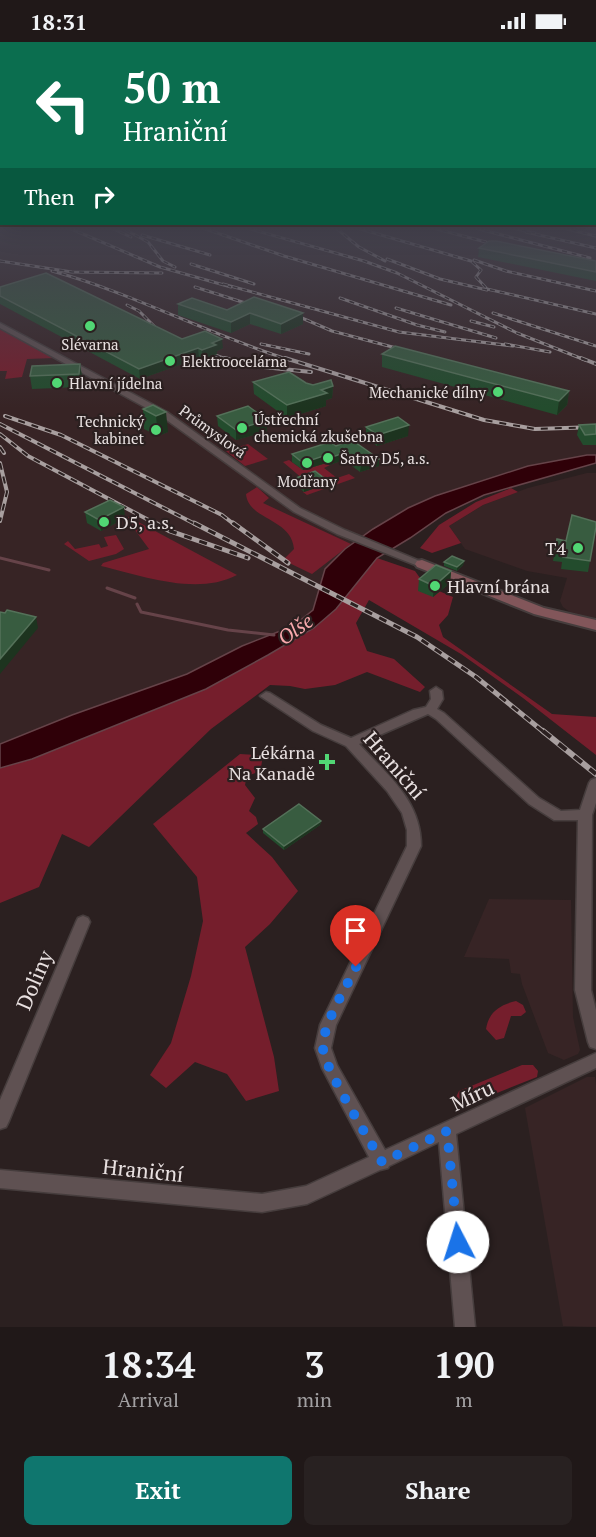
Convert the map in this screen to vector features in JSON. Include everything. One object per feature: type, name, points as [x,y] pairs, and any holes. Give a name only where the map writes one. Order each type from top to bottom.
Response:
[{"type":"street","name":"Průmyslová","points":[[0,325],[171,418],[287,504],[327,524],[424,562]]},
{"type":"street","points":[[424,562],[478,580],[492,591],[539,611],[596,625]]},
{"type":"street","points":[[435,713],[436,691]]},
{"type":"street","name":"Hraniční","points":[[266,696],[316,728],[351,743],[392,788],[409,812],[414,830],[414,846],[328,1025],[323,1048],[330,1068],[382,1162]]},
{"type":"street","points":[[351,743],[408,716],[435,713],[534,801],[559,816],[585,815]]},
{"type":"street","points":[[595,784],[585,815],[583,990],[596,1042]]},
{"type":"street","name":"Doliny","points":[[0,1121],[83,922]]},
{"type":"street","name":"Míru","points":[[465,1327],[447,1131],[596,1060]]},
{"type":"street","name":"Hraniční","points":[[0,1179],[262,1203],[307,1195],[447,1131]]},
{"type":"shaded area","points":[[0,288],[596,288],[596,455],[528,466],[435,496],[408,508],[345,549],[325,569],[313,610],[293,626],[242,646],[187,674],[72,715],[0,744]]},
{"type":"shaded area","points":[[0,328],[55,358],[27,359],[22,377],[5,379],[7,371],[0,371]]},
{"type":"shaded area","points":[[248,444],[268,459],[245,466],[226,451]]},
{"type":"shaded area","points":[[289,460],[303,470],[326,463],[330,465],[324,468],[337,478],[349,474],[355,478],[307,495],[303,492],[323,484],[315,479],[296,485],[293,483],[303,479],[283,462]]},
{"type":"shaded area","points":[[587,473],[596,473],[596,618],[570,612],[563,607],[560,601],[567,578],[527,571],[465,549],[449,526],[483,505],[528,488]]},
{"type":"shaded area","points":[[257,487],[269,498],[263,503],[351,544],[312,574],[283,560],[294,549],[291,539],[286,531],[249,503],[246,494]]},
{"type":"shaded area","points":[[511,488],[518,492],[483,505],[449,526],[461,543],[432,553],[420,548],[439,525],[476,502]]},
{"type":"shaded area","points":[[129,517],[237,575],[205,584],[187,584],[152,579],[101,566],[103,563],[149,549],[126,518]]},
{"type":"shaded area","points":[[116,535],[124,549],[116,554],[89,561],[64,544],[68,541],[75,549],[99,544],[101,548],[108,546],[104,537]]},
{"type":"shaded area","points":[[377,558],[415,571],[425,585],[453,597],[448,615],[439,625],[443,637],[552,714],[596,717],[596,755],[523,698],[461,654],[369,600],[356,623],[367,651],[394,659],[425,687],[420,692],[367,672],[335,685],[305,689],[270,685],[211,729],[89,847],[62,834],[39,887],[0,903],[0,768],[32,759],[206,689],[268,655],[314,628],[336,609]]},
{"type":"shaded area","points":[[240,754],[258,755],[262,759],[260,769],[247,776],[245,785],[255,798],[249,811],[256,817],[258,824],[246,833],[272,857],[298,891],[270,924],[245,947],[274,1057],[279,1091],[246,1101],[227,1074],[195,1062],[166,1088],[150,1075],[171,1043],[191,976],[203,921],[197,877],[153,824]]},
{"type":"shaded area","points":[[489,899],[571,900],[573,1017],[580,1050],[578,1054],[564,1060],[548,1053],[520,974],[511,973],[509,959],[464,957]]},
{"type":"shaded area","points":[[516,1001],[523,1005],[526,1012],[521,1016],[511,1016],[504,1038],[496,1040],[486,1029],[492,1014],[500,1007]]},
{"type":"shaded area","points":[[522,1065],[533,1065],[538,1071],[537,1077],[497,1093],[483,1091],[463,1102],[454,1101],[459,1091]]},
{"type":"shaded area","points":[[587,1077],[595,1077],[596,1085],[596,1327],[563,1326],[525,1108]]},
{"type":"water","name":"Olše","points":[[596,455],[596,463],[484,495],[446,513],[377,558],[336,609],[314,628],[206,689],[32,759],[0,768],[0,744],[72,715],[187,674],[242,646],[293,626],[313,610],[325,569],[345,549],[408,508],[435,496],[528,466]]},
{"type":"building","name":"Slévarna","points":[[0,288],[77,288],[182,339],[205,331],[222,339],[212,343],[216,345],[202,350],[198,348],[139,369],[0,296]]},
{"type":"building","points":[[254,297],[303,313],[281,324],[250,313],[231,322],[178,304],[192,298],[227,310]]},
{"type":"building","points":[[395,346],[569,391],[559,401],[382,354]]},
{"type":"building","points":[[80,364],[79,374],[30,376],[32,366]]},
{"type":"building","points":[[289,372],[306,383],[313,385],[331,380],[333,386],[321,390],[327,393],[287,405],[253,382]]},
{"type":"building","points":[[153,405],[166,412],[156,416],[143,409]]},
{"type":"building","points":[[248,406],[267,420],[236,430],[217,416]]},
{"type":"building","points":[[398,417],[409,425],[378,435],[366,427]]},
{"type":"building","points":[[596,424],[596,434],[585,435],[579,425]]},
{"type":"building","points":[[352,440],[379,459],[361,465],[344,453],[329,458],[326,455],[303,463],[292,454],[330,442],[336,446]]},
{"type":"building","points":[[315,471],[324,478],[304,484],[296,478]]},
{"type":"building","points":[[110,500],[124,507],[99,520],[85,512]]},
{"type":"building","points":[[572,515],[596,522],[590,561],[563,557],[564,550],[555,549],[557,539],[566,541]]},
{"type":"building","points":[[452,556],[464,561],[457,567],[444,562]]},
{"type":"building","points":[[436,565],[451,571],[434,586],[419,579]]},
{"type":"building","points":[[7,610],[36,617],[0,659],[0,612],[5,613]]},
{"type":"building","points":[[299,804],[321,821],[284,846],[263,829]]},
{"type":"waterway","points":[[0,558],[49,570]]},
{"type":"waterway","points":[[107,588],[135,598]]},
{"type":"waterway","name":"Olše","points":[[137,604],[141,612],[228,630],[274,635]]},
{"type":"railway","points":[[104,288],[230,339],[290,360]]},
{"type":"railway","points":[[198,288],[258,307]]},
{"type":"railway","points":[[238,288],[399,332],[513,346]]},
{"type":"railway","points":[[393,288],[451,305]]},
{"type":"railway","points":[[427,288],[517,333],[585,360]]},
{"type":"railway","points":[[478,288],[487,290]]},
{"type":"railway","points":[[486,288],[596,314]]},
{"type":"railway","points":[[582,288],[596,291]]},
{"type":"railway","points":[[340,298],[417,325],[445,332]]},
{"type":"railway","points":[[127,305],[139,311],[161,333]]},
{"type":"railway","points":[[396,308],[496,338]]},
{"type":"railway","points":[[288,312],[332,331],[400,349]]},
{"type":"railway","points":[[493,313],[596,346]]},
{"type":"railway","points":[[471,321],[494,327]]},
{"type":"railway","points":[[261,344],[309,354]]},
{"type":"railway","points":[[505,344],[550,352]]},
{"type":"railway","points":[[215,355],[229,360]]},
{"type":"railway","points":[[225,358],[245,365],[311,372]]},
{"type":"railway","points":[[285,358],[484,420],[535,429],[596,427]]},
{"type":"railway","points":[[581,358],[596,364]]},
{"type":"railway","points":[[5,416],[61,435],[222,515],[235,525]]},
{"type":"railway","points":[[0,424],[197,525]]},
{"type":"railway","points":[[0,434],[28,456],[158,525]]},
{"type":"railway","points":[[0,447],[4,453]]},
{"type":"railway","points":[[0,463],[7,492],[0,521]]},
{"type":"railway","points":[[155,523],[170,531],[248,558]]},
{"type":"railway","points":[[194,523],[417,637],[476,677],[545,733]]},
{"type":"railway","points":[[233,523],[288,563]]},
{"type":"railway","points":[[543,731],[596,774]]},
{"type":"place","name":"Slévarna","points":[[90,326]]},
{"type":"place","name":"Elektroocelárna","points":[[170,361]]},
{"type":"place","name":"Hlavní jídelna","points":[[57,383]]},
{"type":"place","name":"Mechanické dílny","points":[[498,392]]},
{"type":"place","name":"Ústřechní chemická zkušebna","points":[[242,428]]},
{"type":"place","name":"Technický kabinet","points":[[156,430]]},
{"type":"place","name":"Šatny D5, a.s.","points":[[328,458]]},
{"type":"place","name":"Modřany","points":[[307,463]]},
{"type":"place","name":"D5, a.s.","points":[[104,522]]},
{"type":"place","name":"T4","points":[[578,548]]},
{"type":"place","name":"Hlavní brána","points":[[435,586]]},
{"type":"place","name":"Lékárna Na Kanadě","points":[[327,762]]},
{"type":"route","points":[[356,967],[328,1025],[323,1048],[330,1068],[382,1162],[447,1131],[458,1242]]}]
